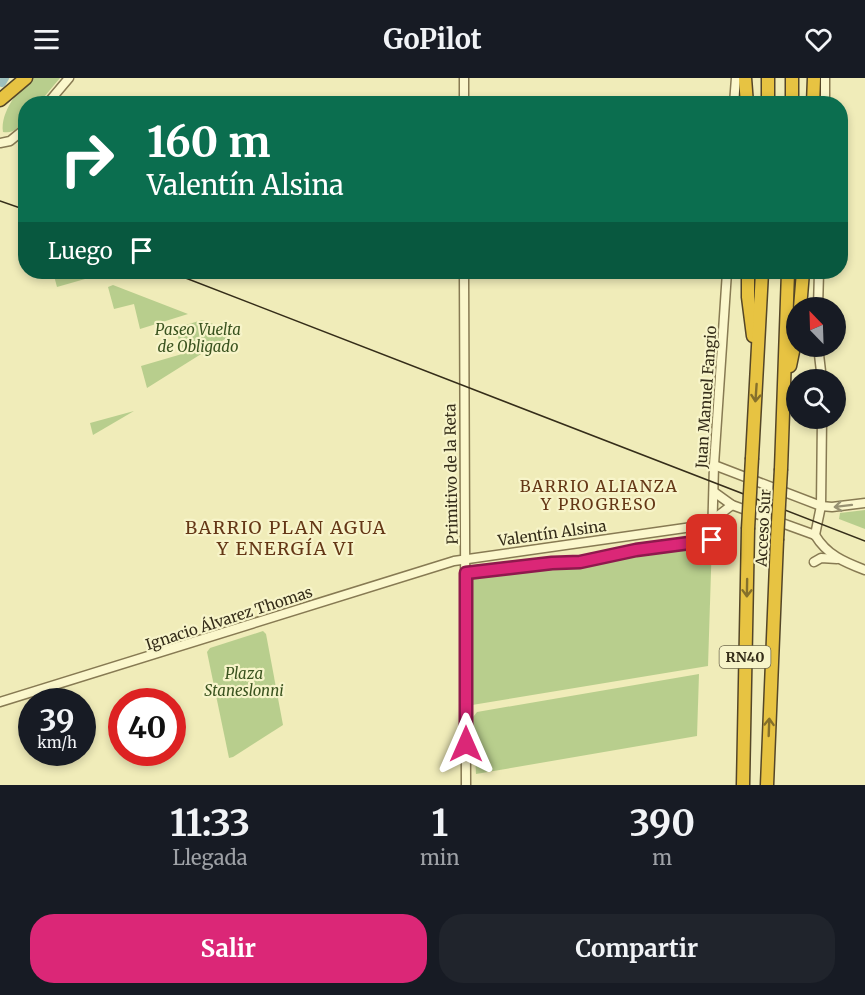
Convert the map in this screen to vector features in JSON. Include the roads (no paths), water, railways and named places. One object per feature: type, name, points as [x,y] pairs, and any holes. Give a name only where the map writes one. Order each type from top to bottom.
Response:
[{"type":"highway","points":[[0,100],[26,78]]},
{"type":"highway","points":[[744,78],[746,96]]},
{"type":"highway","points":[[768,78],[768,96]]},
{"type":"highway","points":[[792,78],[792,96]]},
{"type":"highway","points":[[813,96],[814,78]]},
{"type":"highway","points":[[748,279],[748,297],[758,366]]},
{"type":"highway","name":"Acceso Sur","points":[[743,785],[748,529],[762,279]]},
{"type":"highway","name":"Acceso Sur","points":[[767,785],[788,279]]},
{"type":"highway","points":[[801,297],[802,279]]},
{"type":"highway","points":[[783,397],[792,357]]},
{"type":"street","points":[[54,96],[69,78]]},
{"type":"street","points":[[464,78],[464,96]]},
{"type":"street","points":[[735,96],[736,78]]},
{"type":"street","points":[[825,78],[825,96]]},
{"type":"street","points":[[0,135],[8,137],[18,133]]},
{"type":"street","points":[[0,143],[10,141],[18,134]]},
{"type":"street","name":"Primitivo de la Reta","points":[[464,279],[466,785]]},
{"type":"street","name":"Juan Manuel Fangio","points":[[712,540],[714,465],[727,279]]},
{"type":"street","points":[[818,297],[819,279]]},
{"type":"street","points":[[815,536],[821,506],[822,429]]},
{"type":"street","points":[[714,465],[821,506],[865,503]]},
{"type":"street","points":[[714,492],[732,505],[815,536],[822,546],[838,559],[865,570]]},
{"type":"street","points":[[713,524],[719,515],[732,505]]},
{"type":"street","name":"Valentín Alsina","points":[[466,559],[713,524]]},
{"type":"street","name":"Valentín Alsina","points":[[466,573],[580,562],[636,550],[712,540]]},
{"type":"street","points":[[814,562],[821,558],[838,559]]},
{"type":"street","name":"Ignacio Álvarez Thomas","points":[[0,702],[466,559]]},
{"type":"waterway","points":[[2,83],[5,78]]},
{"type":"tram line","points":[[0,201],[18,207]]},
{"type":"tram line","points":[[188,279],[865,541]]},
{"type":"district","name":"BARRIO ALIANZA Y PROGRESO","points":[[599,495]]},
{"type":"district","name":"BARRIO PLAN AGUA Y ENERGÍA VI","points":[[286,537]]},
{"type":"park label","name":"Paseo Vuelta de Obligado","points":[[198,338]]},
{"type":"park label","name":"Plaza Staneslonni","points":[[244,682]]}]
